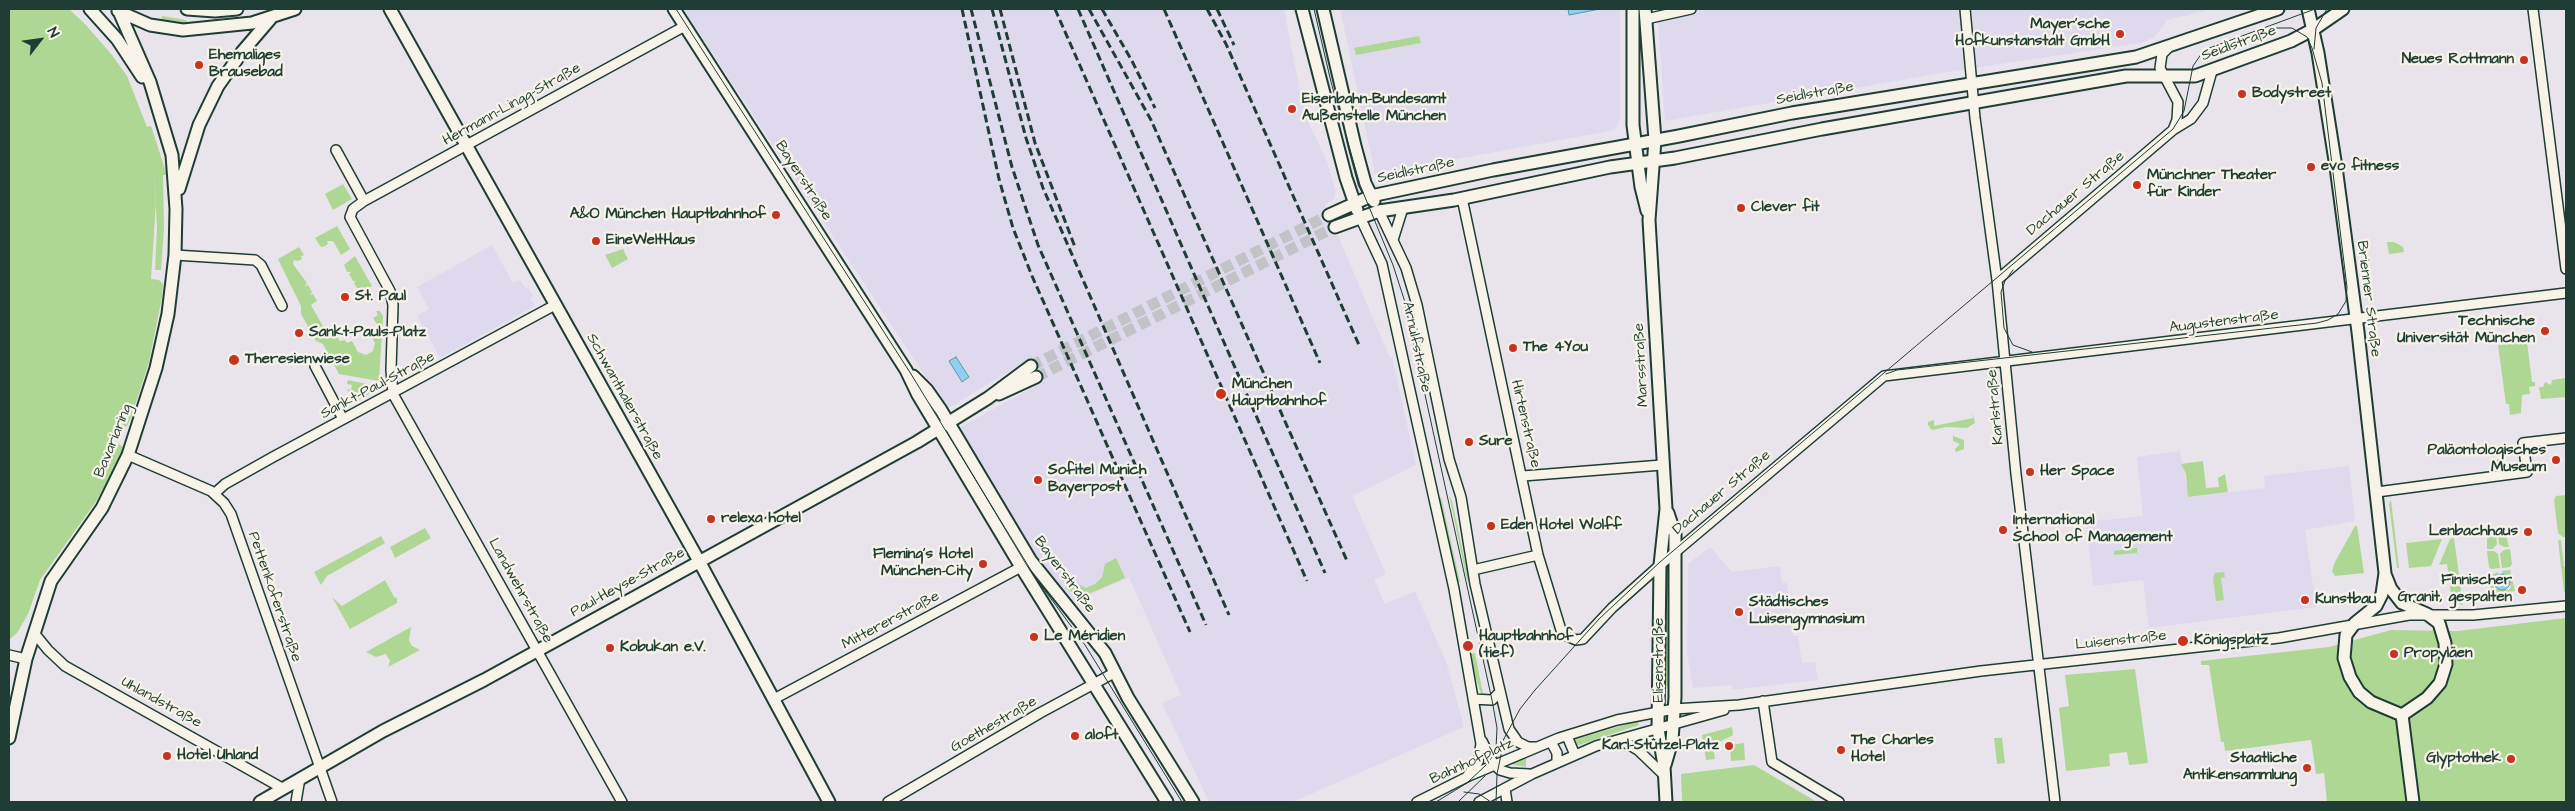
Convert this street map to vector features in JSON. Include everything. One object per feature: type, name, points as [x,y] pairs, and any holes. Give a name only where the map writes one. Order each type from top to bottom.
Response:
[{"type":"main road","name":"Bavariaring","points":[[90,9],[110,31],[155,97]]},
{"type":"main road","points":[[187,9],[214,11],[236,9]]},
{"type":"main road","name":"Bavariaring","points":[[176,198],[195,135],[218,86],[242,52],[272,18],[295,9]]},
{"type":"main road","name":"Schwanthalerstraße","points":[[390,9],[699,561],[829,802]]},
{"type":"main road","name":"Bayerstraße","points":[[674,9],[906,370],[938,430],[1167,802]]},
{"type":"main road","name":"Arnulfstraße","points":[[1302,9],[1354,203],[1360,217]]},
{"type":"main road","name":"Arnulfstraße","points":[[1323,9],[1355,146],[1371,196],[1379,212]]},
{"type":"main road","name":"Marsstraße","points":[[1633,9],[1635,142],[1649,220],[1666,509],[1660,565]]},
{"type":"main road","name":"Seidlstraße","points":[[1329,215],[1371,196],[1635,142],[1655,140],[1792,113],[1973,82],[2129,58],[2278,9]]},
{"type":"main road","name":"Brienner Straße","points":[[2308,9],[2314,29],[2336,167],[2377,492],[2385,573]]},
{"type":"main road","points":[[2314,29],[2343,9]]},
{"type":"main road","name":"Bavariaring","points":[[9,738],[26,659],[51,581],[102,508],[128,455],[156,368],[168,314],[175,255],[176,198],[170,146],[155,97],[119,10]]},
{"type":"main road","points":[[110,31],[113,19],[119,10],[150,25],[183,30],[230,26],[272,18]]},
{"type":"main road","name":"Marsstraße","points":[[1645,14],[1655,140],[1655,161],[1649,220]]},
{"type":"main road","name":"Seidlstraße","points":[[1335,227],[1379,212],[1462,198],[1638,162],[1655,161],[2126,76],[2195,76],[2281,46],[2314,29]]},
{"type":"main road","points":[[988,398],[1031,366]]},
{"type":"main road","name":"Bayerstraße","points":[[906,370],[927,390],[949,423],[1031,561],[1099,645],[1114,673],[1193,802]]},
{"type":"main road","points":[[988,398],[1036,378]]},
{"type":"main road","name":"Paul-Heyse-Straße","points":[[260,802],[320,766],[538,650],[938,430],[988,398]]},
{"type":"main road","name":"Marsstraße","points":[[1666,509],[1675,534],[1676,552]]},
{"type":"main road","name":"Elisenstraße","points":[[1664,771],[1674,725],[1676,552]]},
{"type":"main road","name":"Elisenstraße","points":[[1660,565],[1658,729],[1666,802]]},
{"type":"main road","points":[[2385,573],[2391,589],[2402,603],[2427,614],[2441,627],[2446,650],[2445,670],[2433,693],[2402,715]]},
{"type":"main road","points":[[2385,573],[2382,594],[2376,606],[2355,623],[2344,641],[2344,658],[2350,677],[2364,697],[2402,715]]},
{"type":"main road","points":[[2402,715],[2413,802]]},
{"type":"street","points":[[1645,14],[1691,9]]},
{"type":"street","name":"Karlstraße","points":[[1965,9],[1973,82],[1973,103],[1997,280],[2016,474],[2055,802]]},
{"type":"street","points":[[2533,9],[2566,269]]},
{"type":"street","name":"Hermann-Lingg-Straße","points":[[393,394],[391,370],[392,298],[389,287],[352,222],[353,209],[685,26]]},
{"type":"street","points":[[2173,44],[2165,50],[2160,60],[2163,76],[2178,102],[2177,120],[2173,130]]},
{"type":"street","name":"Dachauer Straße","points":[[1997,280],[2173,130],[2191,119],[2198,110],[2212,71]]},
{"type":"street","points":[[336,150],[364,202]]},
{"type":"street","name":"Hirtenstraße","points":[[1462,198],[1504,400],[1523,476],[1538,555],[1561,630],[1571,638],[1583,639]]},
{"type":"street","points":[[1392,240],[1403,208]]},
{"type":"street","name":"Arnulfstraße","points":[[1379,212],[1406,268],[1417,305],[1449,459],[1461,497],[1473,570],[1511,734],[1524,745],[1538,746]]},
{"type":"street","name":"Arnulfstraße","points":[[1360,217],[1382,264],[1454,589],[1480,736],[1479,758],[1466,777]]},
{"type":"street","points":[[175,255],[255,260],[261,265],[282,306]]},
{"type":"street","name":"Augustenstraße","points":[[1884,376],[2566,293]]},
{"type":"street","name":"Sankt-Paul-Straße","points":[[215,493],[225,484],[556,305]]},
{"type":"street","points":[[314,366],[343,420]]},
{"type":"street","name":"Dachauer Straße","points":[[1583,639],[1612,608],[1660,565],[1884,376]]},
{"type":"street","name":"Landwehrstraße","points":[[393,394],[622,802]]},
{"type":"street","points":[[2377,492],[2527,472],[2523,443],[2566,438]]},
{"type":"street","name":"Pettenkoferstraße","points":[[128,455],[189,480],[215,493],[224,503],[237,529],[308,738],[332,802]]},
{"type":"street","points":[[1523,476],[1662,465]]},
{"type":"street","points":[[1473,570],[1538,555]]},
{"type":"street","name":"Mittererstraße","points":[[774,700],[1022,567]]},
{"type":"street","name":"Luisenstraße","points":[[1538,746],[1617,720],[1674,709],[1739,705],[2039,664],[2280,638],[2328,631],[2355,623],[2427,614],[2473,615],[2566,606]]},
{"type":"street","name":"Uhlandstraße","points":[[35,634],[65,666],[282,788]]},
{"type":"street","points":[[9,655],[26,659]]},
{"type":"street","name":"Goethestraße","points":[[888,802],[1040,713],[1114,673]]},
{"type":"street","points":[[1473,698],[1492,700],[1500,692]]},
{"type":"street","points":[[1763,701],[1772,762],[1839,802]]},
{"type":"street","name":"Luisenstraße","points":[[1532,774],[1557,762],[1610,742],[1739,705]]},
{"type":"street","name":"Arnulfstraße","points":[[1480,736],[1494,765]]},
{"type":"street","points":[[1567,736],[1575,755]]},
{"type":"street","points":[[1550,742],[1556,754],[1557,762]]},
{"type":"street","points":[[1610,742],[1626,743],[1664,771]]},
{"type":"street","name":"Bahnhofplatz","points":[[1417,802],[1466,777],[1538,746]]},
{"type":"street","points":[[1494,765],[1505,772],[1532,774]]},
{"type":"street","points":[[1479,802],[1532,774]]},
{"type":"street","points":[[296,802],[300,778]]},
{"type":"street","points":[[1505,789],[1507,802]]},
{"type":"shaded area","points":[[683,9],[1284,9],[1300,92],[1309,124],[1327,161],[1336,192],[1334,199],[1325,205],[1390,358],[1392,357],[1416,465],[1352,496],[1386,574],[1374,580],[1385,604],[1415,591],[1447,664],[1464,727],[1293,802],[1209,802],[1162,703],[1181,695],[1129,577],[1069,604],[1045,575],[957,429],[1039,384],[1028,360],[947,409]]},
{"type":"shaded area","points":[[1340,9],[1620,9],[1620,118],[1615,130],[1375,174]]},
{"type":"shaded area","points":[[1657,9],[2212,9],[2167,20],[2155,37],[2141,43],[1953,71],[1665,121]]},
{"type":"shaded area","points":[[492,245],[513,283],[520,280],[526,289],[528,288],[533,296],[530,298],[535,306],[440,358],[417,316],[429,309],[417,287]]},
{"type":"shaded area","points":[[2180,451],[2189,497],[2265,488],[2264,476],[2349,466],[2355,521],[2305,530],[2316,607],[2149,628],[2143,580],[2093,586],[2086,522],[2143,516],[2137,457]]},
{"type":"shaded area","name":"Städtisches Luisengymnasium","points":[[1710,547],[1732,572],[1780,566],[1782,583],[1787,583],[1793,636],[1798,636],[1802,663],[1815,662],[1818,680],[1732,690],[1731,685],[1693,688],[1687,653],[1688,564]]},
{"type":"green space","points":[[9,9],[69,9],[85,24],[112,55],[127,76],[147,127],[151,126],[167,175],[163,175],[164,228],[161,270],[155,270],[156,204],[151,279],[159,280],[163,284],[149,362],[131,418],[127,426],[123,427],[123,414],[109,447],[119,444],[123,447],[123,452],[97,500],[40,580],[28,614],[17,633],[9,640]]},
{"type":"green space","points":[[162,16],[186,20],[188,24],[160,23]]},
{"type":"green space","points":[[1419,36],[1421,43],[1356,55],[1354,48]]},
{"type":"green space","points":[[343,184],[352,199],[333,210],[325,194]]},
{"type":"green space","points":[[337,226],[350,249],[341,255],[333,241],[327,241],[328,244],[323,247],[320,246],[315,238]]},
{"type":"green space","points":[[2387,242],[2394,242],[2403,247],[2404,252],[2389,254]]},
{"type":"green space","points":[[299,247],[304,255],[298,261],[294,260],[293,264],[307,283],[305,286],[308,285],[312,292],[310,295],[313,294],[317,301],[311,305],[328,335],[334,332],[340,341],[345,340],[347,343],[352,341],[358,352],[366,355],[373,351],[375,343],[368,331],[378,326],[373,318],[378,315],[376,311],[380,311],[383,316],[379,381],[339,374],[323,344],[316,341],[301,314],[301,306],[278,259]]},
{"type":"green space","points":[[623,249],[628,259],[612,268],[605,255]]},
{"type":"green space","points":[[355,256],[372,286],[366,289],[365,287],[358,290],[354,283],[356,281],[353,281],[349,274],[351,272],[347,272],[344,265]]},
{"type":"green space","points":[[2527,342],[2532,382],[2535,382],[2535,386],[2529,387],[2530,394],[2522,395],[2521,413],[2510,415],[2509,404],[2506,404],[2498,345]]},
{"type":"green space","points":[[2566,378],[2566,397],[2541,399],[2539,387],[2543,387],[2545,382],[2551,385],[2552,380]]},
{"type":"green space","points":[[348,380],[372,385],[375,391],[354,402],[347,389],[351,390],[352,385],[347,384]]},
{"type":"green space","points":[[1972,411],[1975,423],[1967,428],[1946,427],[1932,430],[1928,425],[1928,422],[1934,420],[1934,426],[1973,418]]},
{"type":"green space","points":[[1953,436],[1964,440],[1964,449],[1956,452],[1955,449],[1960,444],[1953,441]]},
{"type":"green space","points":[[2203,461],[2206,488],[2219,487],[2218,478],[2225,474],[2228,492],[2188,497],[2186,474],[2181,464]]},
{"type":"green space","points":[[1449,495],[1452,501],[1466,566],[1472,579],[1467,580]]},
{"type":"green space","points":[[2566,495],[2566,537],[2563,537],[2558,533],[2554,500],[2556,496]]},
{"type":"green space","points":[[1441,497],[1460,582],[1455,583],[1454,565],[1439,498]]},
{"type":"green space","points":[[2391,500],[2399,568],[2397,568],[2389,504]]},
{"type":"green space","points":[[2355,526],[2357,526],[2364,573],[2335,576],[2332,571],[2335,562]]},
{"type":"green space","points":[[425,528],[431,538],[395,558],[390,547]]},
{"type":"green space","points":[[2496,535],[2497,544],[2493,549],[2487,549],[2487,538]]},
{"type":"green space","points":[[2498,535],[2506,535],[2509,547],[2499,544]]},
{"type":"green space","points":[[381,536],[385,543],[327,576],[321,585],[314,572]]},
{"type":"green space","points":[[2454,538],[2463,605],[2452,602],[2447,564],[2439,565],[2450,539]]},
{"type":"green space","points":[[2442,539],[2431,566],[2409,568],[2406,543]]},
{"type":"green space","points":[[2558,540],[2561,540],[2564,567],[2566,567],[2566,592],[2564,592]]},
{"type":"green space","points":[[2137,548],[2137,553],[2114,555],[2114,551]]},
{"type":"green space","points":[[2510,549],[2512,564],[2510,567],[2502,568],[2500,554],[2504,550]]},
{"type":"green space","points":[[2487,551],[2494,551],[2498,554],[2500,568],[2491,569],[2489,567]]},
{"type":"green space","points":[[1116,558],[1125,578],[1077,599],[1075,594],[1065,588],[1074,582],[1086,588],[1095,584],[1102,577],[1105,564]]},
{"type":"green space","points":[[2510,570],[2515,591],[2492,595],[2489,576],[2498,572],[2498,575],[2493,578],[2494,589],[2509,590],[2511,587],[2509,576],[2503,574],[2502,571]]},
{"type":"green space","points":[[2224,572],[2225,577],[2221,578],[2224,600],[2216,601],[2213,578],[2215,573]]},
{"type":"green space","points":[[385,580],[394,597],[397,598],[397,603],[350,629],[332,597],[342,606]]},
{"type":"green space","points":[[1670,581],[1668,687],[1665,688],[1666,582]]},
{"type":"green space","name":"Königsplatz","points":[[2566,618],[2566,802],[2327,802],[2324,773],[2316,774],[2311,740],[2225,751],[2224,742],[2221,742],[2209,665],[2201,665],[2201,661],[2329,647],[2391,630],[2458,631]]},
{"type":"green space","points":[[411,627],[409,640],[412,646],[420,650],[388,667],[390,661],[386,654],[376,657],[366,652]]},
{"type":"green space","points":[[1475,653],[1484,699],[1474,672],[1471,654]]},
{"type":"green space","points":[[2135,669],[2148,763],[2129,765],[2127,752],[2109,754],[2110,766],[2066,771],[2059,708],[2069,706],[2065,675]]},
{"type":"green space","points":[[1638,721],[1639,725],[1576,746],[1573,740]]},
{"type":"green space","points":[[1732,727],[1733,735],[1713,745],[1715,759],[1706,760],[1702,735]]},
{"type":"green space","points":[[1994,738],[2002,738],[2005,763],[1997,764]]},
{"type":"green space","points":[[1744,743],[1745,760],[1731,761],[1730,745]]},
{"type":"green space","points":[[1526,756],[1526,767],[1510,764],[1511,763]]},
{"type":"green space","points":[[1754,765],[1817,802],[1682,802],[1681,774]]},
{"type":"water","points":[[1568,9],[1600,9],[1569,15]]},
{"type":"water","points":[[956,357],[969,377],[962,382],[949,361]]},
{"type":"water","points":[[2502,574],[2510,582],[2502,590],[2494,582]]},
{"type":"tunnel","points":[[1031,366],[1329,215]]},
{"type":"tunnel","points":[[1036,377],[1335,227]]},
{"type":"tram line","points":[[676,9],[911,374],[1035,577],[1085,645],[1182,802]]},
{"type":"tram line","points":[[1314,9],[1331,82],[1360,185],[1393,265],[1404,299],[1492,700],[1497,728],[1496,748]]},
{"type":"tram line","points":[[1436,802],[1467,783],[1486,765],[1499,748],[1520,709],[1535,690],[1599,619],[1660,562],[2173,129],[2184,111],[2193,66],[2204,50],[2315,9]]},
{"type":"tram line","points":[[2314,49],[2316,28],[2327,9]]},
{"type":"tram line","points":[[1886,374],[1897,370],[2317,323],[2328,320],[2338,314],[2346,301],[2347,287],[2322,83],[2307,37],[2292,28],[2274,28]]},
{"type":"tram line","points":[[2013,270],[2005,281],[2001,292],[2004,328],[2013,345],[2032,352]]},
{"type":"tram line","points":[[1496,802],[1497,774],[1502,750]]},
{"type":"tram line","points":[[1458,802],[1485,776]]},
{"type":"tram line","points":[[1464,792],[1479,794],[1491,802]]},
{"type":"railway","points":[[962,9],[999,179],[1013,228],[1032,276],[1190,632]]},
{"type":"railway","points":[[971,9],[1012,167],[1038,245],[1206,625]]},
{"type":"railway","points":[[992,9],[1026,138],[1043,188],[1229,615]]},
{"type":"railway","points":[[1000,9],[1035,143],[1075,247]]},
{"type":"railway","points":[[1055,9],[1307,581]]},
{"type":"railway","points":[[1078,9],[1325,573]]},
{"type":"railway","points":[[1089,9],[1151,120],[1348,563]]},
{"type":"railway","points":[[1102,9],[1132,61],[1155,108]]},
{"type":"railway","points":[[1164,9],[1320,363]]},
{"type":"railway","points":[[1207,9],[1226,44],[1359,345]]},
{"type":"railway","points":[[1217,9],[1234,45]]},
{"type":"place","name":"Mayer'sche Hofkunstanstalt GmbH","points":[[2120,34]]},
{"type":"place","name":"Neues Rottmann","points":[[2524,60]]},
{"type":"place","name":"Ehemaliges Brausebad","points":[[199,65]]},
{"type":"place","name":"Bodystreet","points":[[2242,94]]},
{"type":"place","name":"Eisenbahn-Bundesamt Außenstelle München","points":[[1292,109]]},
{"type":"place","name":"evo fitness","points":[[2311,167]]},
{"type":"place","name":"Münchner Theater für Kinder","points":[[2137,185]]},
{"type":"place","name":"Clever fit","points":[[1741,208]]},
{"type":"place","name":"A&O München Hauptbahnhof","points":[[776,215]]},
{"type":"place","name":"EineWeltHaus","points":[[596,241]]},
{"type":"place","name":"St. Paul","points":[[345,297]]},
{"type":"place","name":"Technische Universität München","points":[[2545,331]]},
{"type":"place","name":"Sankt-Pauls-Platz","points":[[299,333]]},
{"type":"place","name":"The 4You","points":[[1513,348]]},
{"type":"place","name":"Theresienwiese","points":[[234,360]]},
{"type":"place","name":"München Hauptbahnhof","points":[[1221,394]]},
{"type":"place","name":"Sure","points":[[1469,442]]},
{"type":"place","name":"Paläontologisches Museum","points":[[2556,460]]},
{"type":"place","name":"Her Space","points":[[2030,472]]},
{"type":"place","name":"Sofitel Munich Bayerpost","points":[[1038,480]]},
{"type":"place","name":"relexa hotel","points":[[711,519]]},
{"type":"place","name":"Eden Hotel Wolff","points":[[1491,526]]},
{"type":"place","name":"International School of Management","points":[[2003,530]]},
{"type":"place","name":"Lenbachhaus","points":[[2528,532]]},
{"type":"place","name":"Fleming’s Hotel München-City","points":[[983,564]]},
{"type":"place","name":"Finnischer Granit, gespalten","points":[[2522,590]]},
{"type":"place","name":"Kunstbau","points":[[2305,600]]},
{"type":"place","name":"Städtisches Luisengymnasium","points":[[1739,612]]},
{"type":"place","name":"Le Méridien","points":[[1034,637]]},
{"type":"place","name":"Königsplatz","points":[[2183,641]]},
{"type":"place","name":"Hauptbahnhof (tief)","points":[[1468,646]]},
{"type":"place","name":"Kobukan e.V.","points":[[610,648]]},
{"type":"place","name":"Propyläen","points":[[2394,654]]},
{"type":"place","name":"aloft","points":[[1075,736]]},
{"type":"place","name":"Karl-Stützel-Platz","points":[[1729,746]]},
{"type":"place","name":"The Charles Hotel","points":[[1841,750]]},
{"type":"place","name":"Hotel Uhland","points":[[167,756]]},
{"type":"place","name":"Glyptothek","points":[[2511,759]]},
{"type":"place","name":"Staatliche Antikensammlung","points":[[2307,768]]}]
